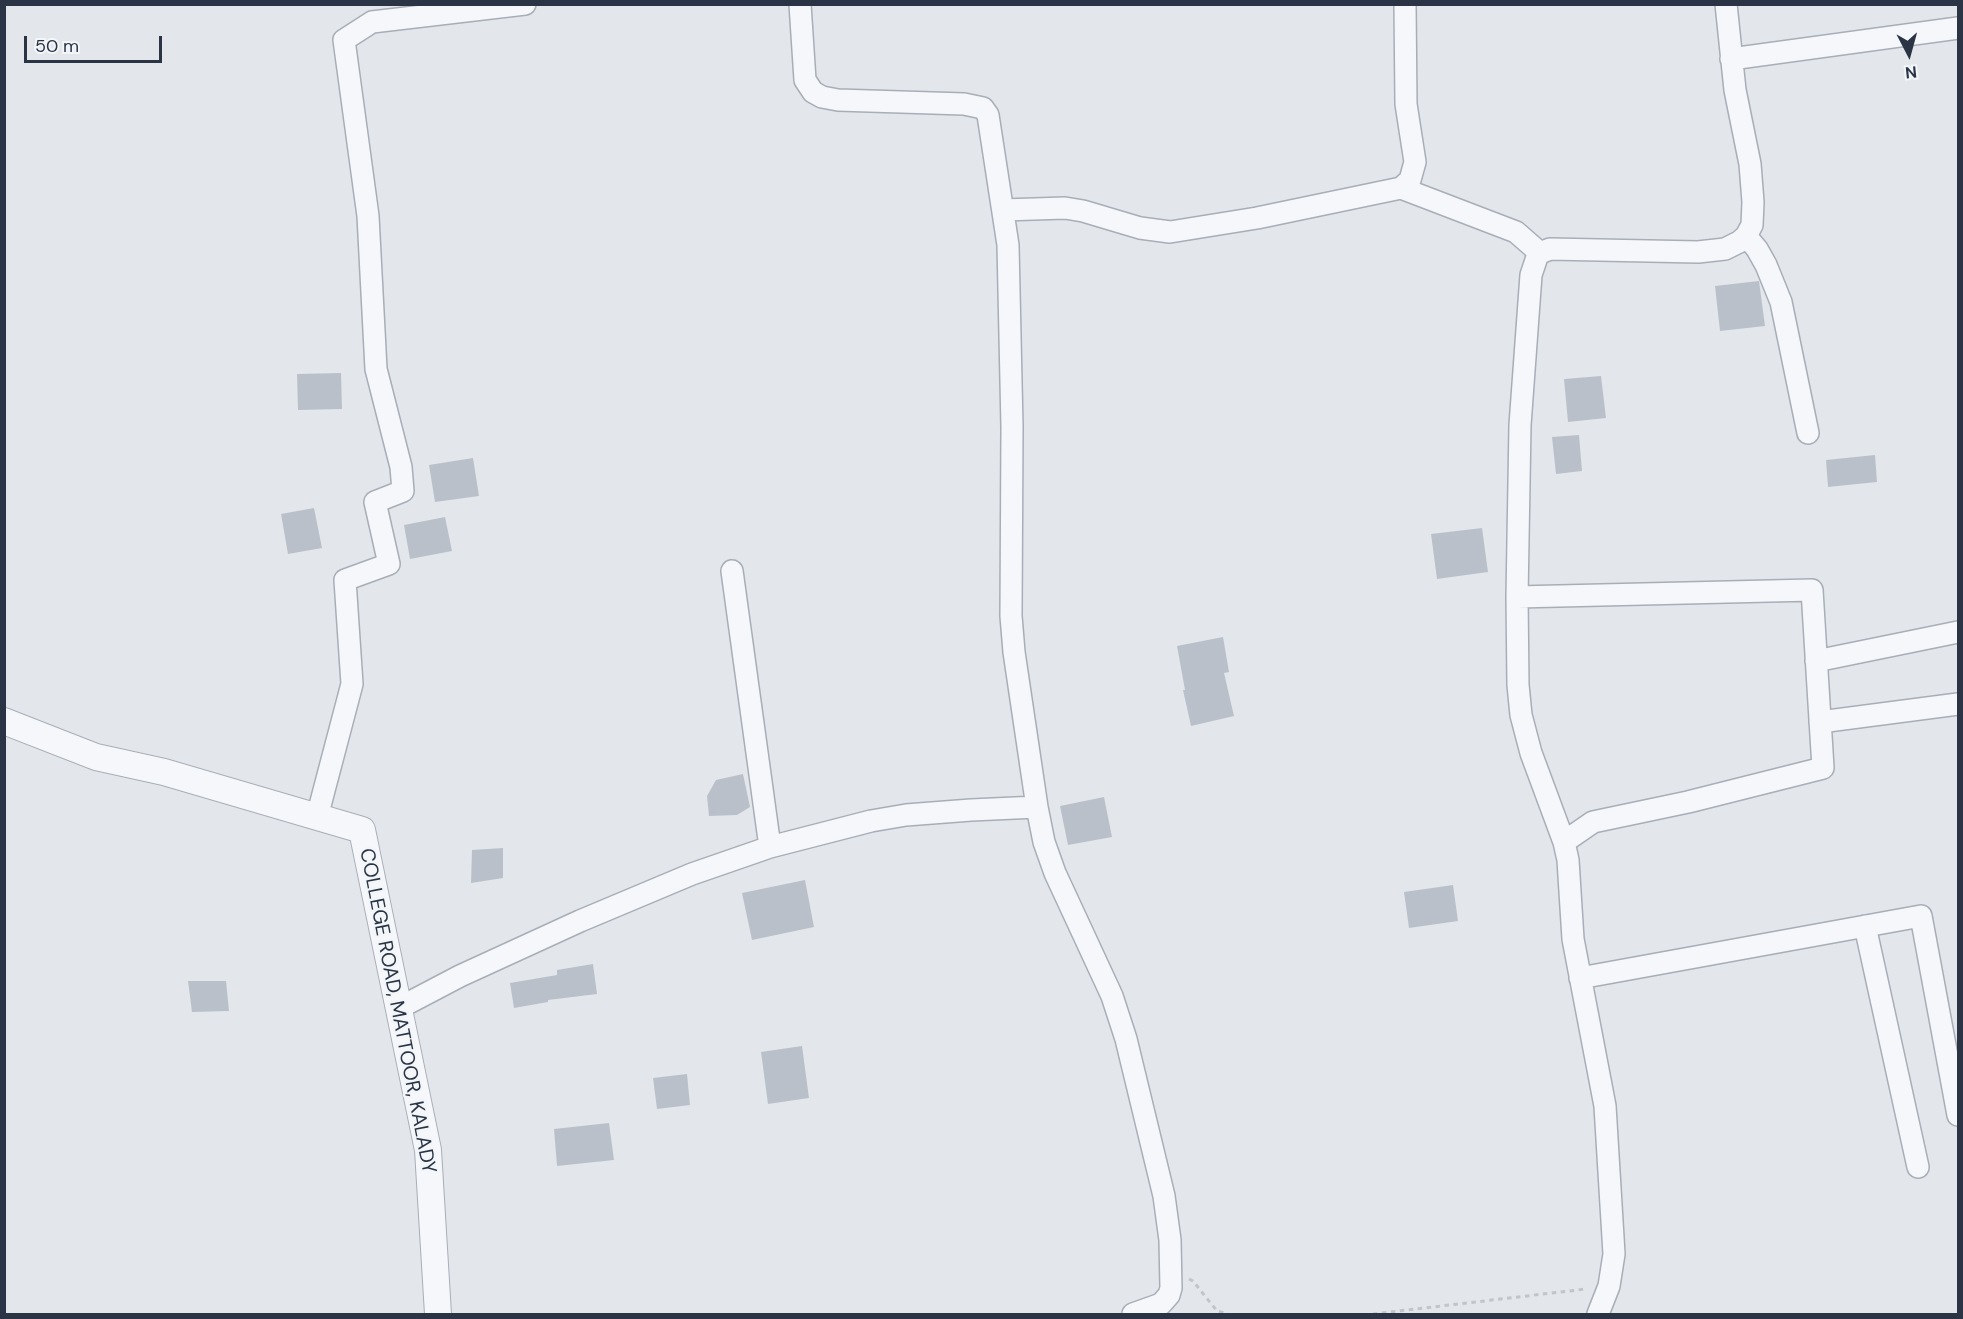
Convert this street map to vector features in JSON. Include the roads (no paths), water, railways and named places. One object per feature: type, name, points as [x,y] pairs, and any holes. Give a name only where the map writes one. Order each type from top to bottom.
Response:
[{"type":"street","points":[[317,817],[352,684],[345,580],[389,564],[375,502],[403,491],[402,466],[376,369],[368,216],[344,40],[372,22],[525,4]]},
{"type":"street","points":[[800,4],[805,80],[813,92],[822,97],[838,100],[964,104],[983,108],[988,115],[1008,245],[1011,616],[1014,652],[1037,807],[1044,842],[1055,873],[1112,996],[1126,1039],[1164,1196],[1170,1240],[1171,1288],[1169,1295],[1161,1304],[1133,1314]]},
{"type":"street","points":[[1003,210],[1065,208],[1140,228],[1170,232],[1257,218],[1401,188],[1410,180],[1415,162],[1406,104],[1405,4]]},
{"type":"street","points":[[1598,1314],[1610,1286],[1614,1254],[1605,1106],[1573,939],[1568,860],[1564,842],[1531,753],[1521,715],[1516,655],[1520,425],[1523,357],[1531,275],[1540,253],[1559,248],[1698,252],[1725,249],[1746,236],[1752,225],[1750,164],[1731,59],[1726,4]]},
{"type":"street","points":[[1731,59],[1959,28]]},
{"type":"street","points":[[1401,188],[1516,232],[1540,253]]},
{"type":"street","points":[[1746,236],[1766,265],[1781,302],[1808,433]]},
{"type":"street","points":[[732,571],[770,847]]},
{"type":"street","points":[[1516,597],[1812,590],[1823,768],[1688,802],[1593,822],[1564,842]]},
{"type":"street","points":[[1816,661],[1959,632]]},
{"type":"street","points":[[1820,722],[1959,704]]},
{"type":"street","name":"COLLEGE ROAD, MATTOOR, KALADY","points":[[4,721],[96,757],[164,772],[362,830],[428,1150],[438,1314]]},
{"type":"street","points":[[399,1008],[460,976],[580,921],[692,874],[770,847],[895,817],[1037,807]]},
{"type":"street","points":[[1580,978],[1921,916],[1959,1114]]},
{"type":"street","points":[[1865,926],[1918,1167]]}]
